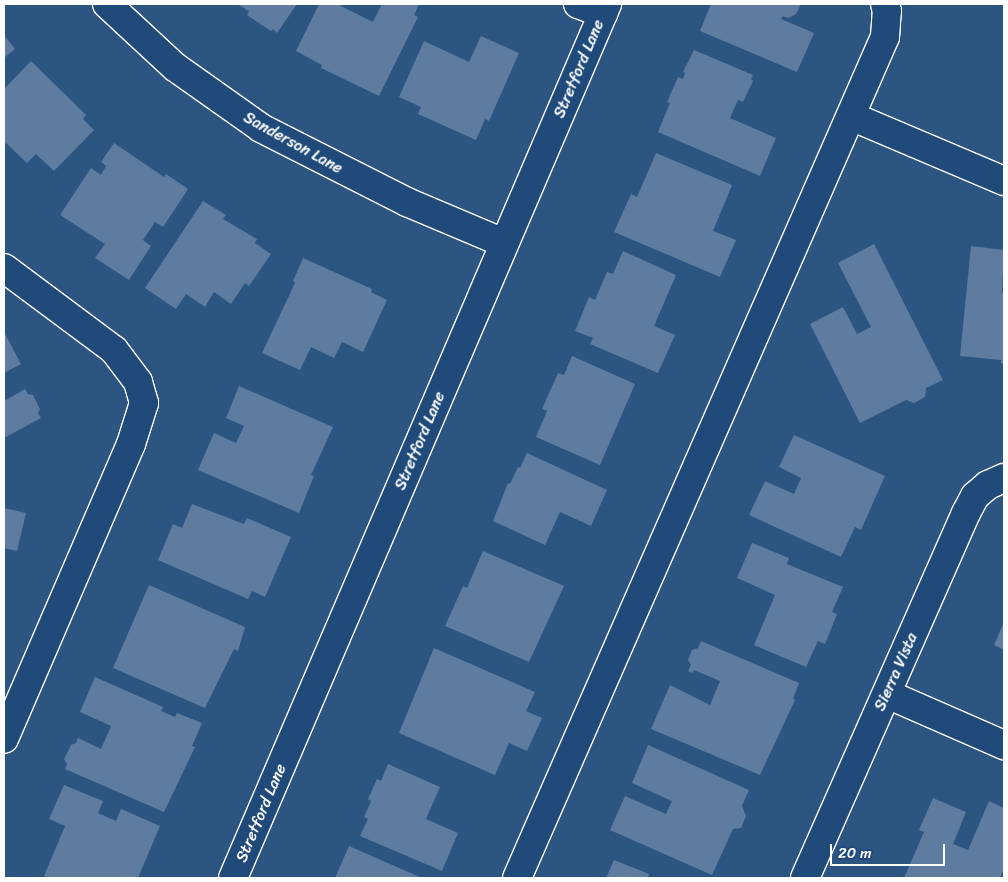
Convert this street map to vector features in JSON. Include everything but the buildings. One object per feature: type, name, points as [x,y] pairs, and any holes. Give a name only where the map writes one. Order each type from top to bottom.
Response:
[{"type":"street","name":"Sanderson Lane","points":[[107,4],[175,67],[261,128],[408,202],[504,243]]},
{"type":"street","points":[[578,4],[605,8]]},
{"type":"street","points":[[517,878],[885,37],[887,11],[885,4]]},
{"type":"street","name":"Stretford Lane","points":[[233,878],[605,8]]},
{"type":"street","points":[[851,116],[1004,181]]},
{"type":"street","points":[[4,268],[114,350],[138,382],[144,403],[127,453],[4,740]]},
{"type":"street","name":"Sierra Vista","points":[[805,878],[966,513],[975,496],[988,485],[1004,478]]},
{"type":"street","points":[[886,694],[1004,745]]}]
